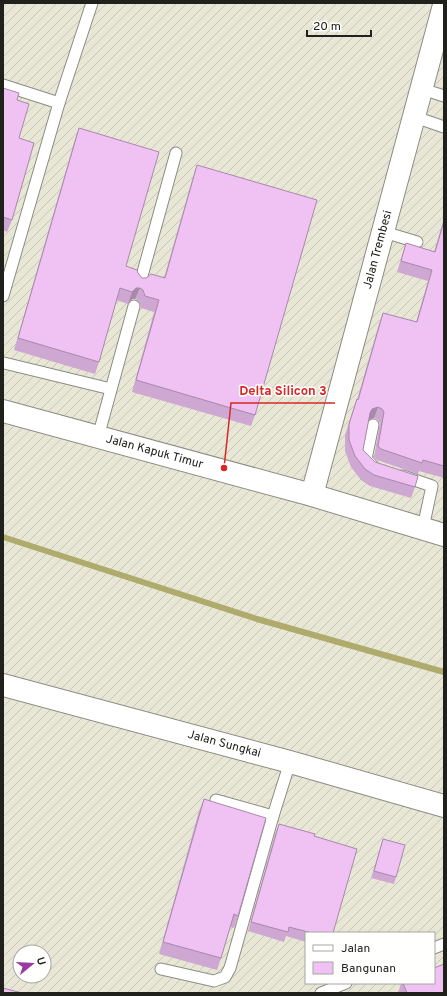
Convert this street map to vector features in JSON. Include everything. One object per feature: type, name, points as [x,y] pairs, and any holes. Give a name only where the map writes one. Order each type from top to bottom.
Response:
[{"type":"street","name":"Jalan Trembesi","points":[[312,494],[443,11]]},
{"type":"street","name":"Jalan Kapuk Timur","points":[[3,411],[312,494],[444,535]]},
{"type":"street","name":"Jalan Sungkai","points":[[3,685],[290,762],[444,806]]},
{"type":"lane","points":[[3,296],[59,103],[92,3]]},
{"type":"lane","points":[[3,85],[59,103]]},
{"type":"lane","points":[[422,89],[444,96]]},
{"type":"lane","points":[[415,117],[444,127]]},
{"type":"lane","points":[[140,283],[176,153]]},
{"type":"lane","points":[[384,232],[417,242]]},
{"type":"lane","points":[[98,436],[134,306]]},
{"type":"lane","points":[[4,363],[111,389]]},
{"type":"lane","points":[[373,425],[366,459],[373,466],[381,469]]},
{"type":"lane","points":[[395,474],[432,486],[423,528]]},
{"type":"lane","points":[[161,969],[214,981],[224,977],[230,968],[273,816],[290,762]]},
{"type":"lane","points":[[216,800],[273,816]]},
{"type":"lane","points":[[321,993],[344,984]]},
{"type":"shaded area","points":[[3,3],[444,3],[444,993],[3,993]]},
{"type":"building","points":[[3,88],[19,93],[17,100],[29,104],[19,138],[34,143],[12,220],[3,217]]},
{"type":"building","points":[[79,128],[159,152],[126,266],[137,270],[142,278],[146,278],[151,274],[165,278],[197,165],[317,200],[255,415],[136,380],[159,300],[145,296],[143,290],[140,288],[136,288],[132,292],[120,288],[99,362],[18,338]]},
{"type":"building","points":[[444,221],[444,466],[423,460],[422,463],[381,449],[378,446],[384,412],[378,407],[372,409],[370,413],[363,450],[375,462],[418,476],[415,487],[374,475],[365,469],[355,456],[349,440],[349,424],[357,399],[358,400],[383,313],[417,322],[432,270],[401,261],[406,243],[435,252]]},
{"type":"building","points":[[204,799],[266,818],[238,916],[234,914],[221,958],[163,942]]},
{"type":"building","points":[[279,824],[315,834],[314,836],[357,849],[333,932],[308,932],[289,927],[288,932],[251,922]]},
{"type":"building","points":[[383,839],[405,845],[396,877],[374,871]]},
{"type":"building","points":[[444,964],[444,993],[407,993],[403,984],[435,984],[435,968]]},
{"type":"building","points":[[3,988],[22,993],[3,993]]},
{"type":"waterway","points":[[3,537],[257,619],[444,672]]},
{"type":"place","name":"Delta Silicon 3","points":[[224,468]]}]
